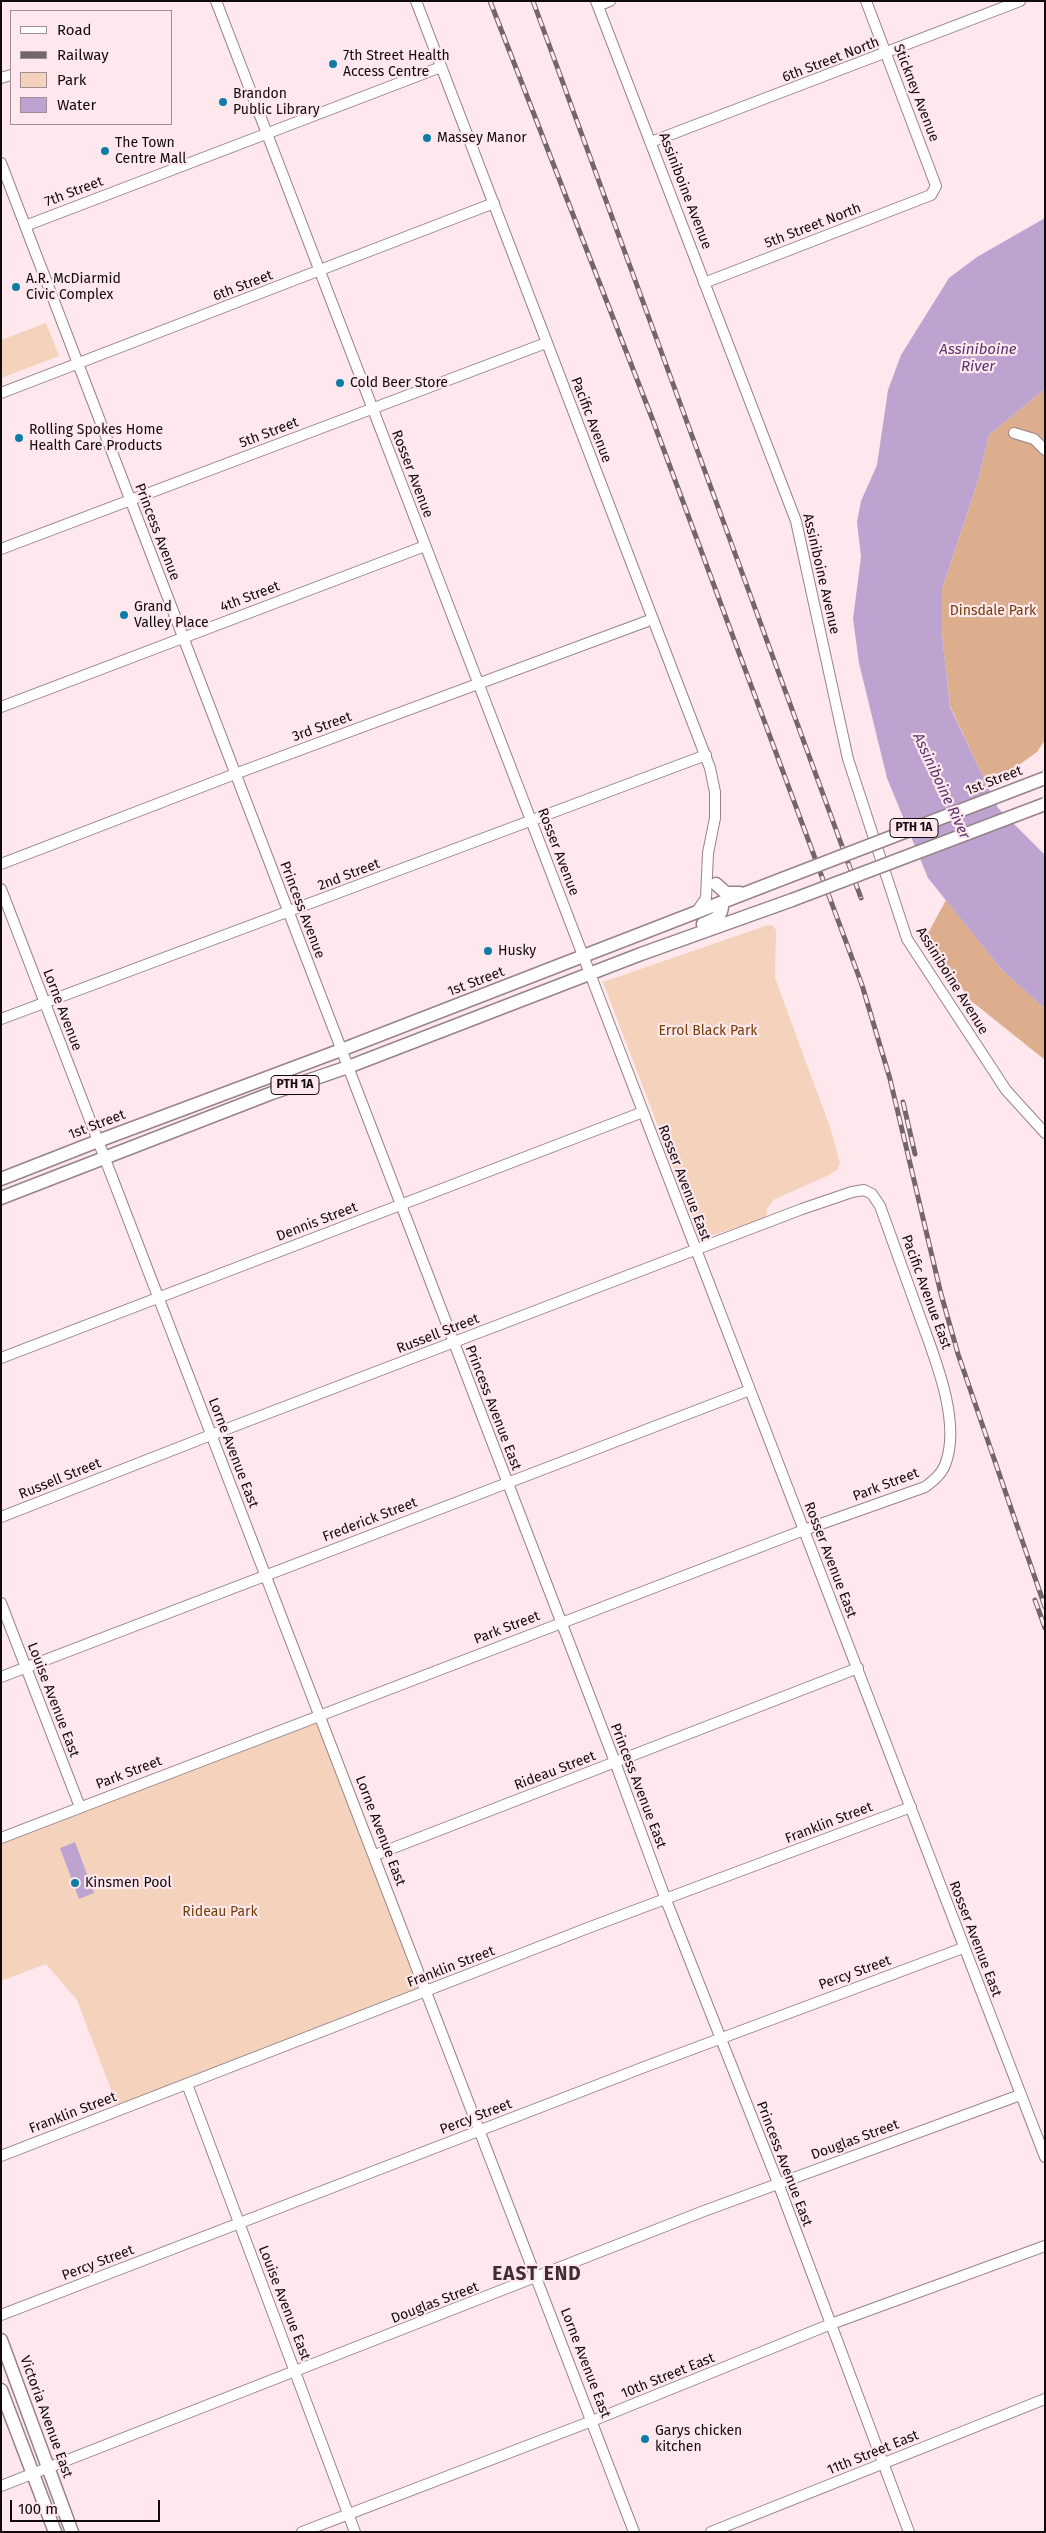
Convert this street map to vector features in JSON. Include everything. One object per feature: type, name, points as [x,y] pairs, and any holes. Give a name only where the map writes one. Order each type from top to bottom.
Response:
[{"type":"main road","name":"1st Street","points":[[1,1179],[98,1140],[341,1050],[1045,778]]},
{"type":"main road","name":"PTH 1A","points":[[1,1198],[272,1093],[348,1067],[641,954],[792,900],[1045,804]]},
{"type":"main road","points":[[716,884],[732,894],[750,892]]},
{"type":"main road","points":[[641,954],[676,935],[718,917],[722,911],[722,903]]},
{"type":"main road","name":"Victoria Avenue East","points":[[1,2340],[72,2532]]},
{"type":"main road","points":[[1,2390],[55,2532]]},
{"type":"street","name":"Rosser Avenue","points":[[216,1],[590,974]]},
{"type":"street","name":"Pacific Avenue","points":[[416,1],[546,343],[706,754],[713,780],[716,806],[708,852],[706,898],[702,906],[690,915]]},
{"type":"street","points":[[597,4],[610,1]]},
{"type":"street","name":"Stickney Avenue","points":[[866,1],[936,186],[931,195]]},
{"type":"street","name":"6th Street North","points":[[651,142],[887,54],[1020,1]]},
{"type":"street","name":"Assiniboine Avenue","points":[[597,4],[796,521],[848,759],[907,939],[1006,1090],[1045,1133]]},
{"type":"street","name":"7th Street","points":[[25,226],[441,67]]},
{"type":"street","name":"Princess Avenue","points":[[1,163],[341,1050]]},
{"type":"street","name":"5th Street North","points":[[704,283],[931,195]]},
{"type":"street","name":"6th Street","points":[[1,393],[494,203]]},
{"type":"street","name":"5th Street","points":[[1,549],[546,343]]},
{"type":"street","points":[[1014,433],[1034,439],[1045,450]]},
{"type":"street","name":"4th Street","points":[[1,707],[425,546]]},
{"type":"street","name":"3rd Street","points":[[1,864],[653,618]]},
{"type":"street","name":"2nd Street","points":[[1,1019],[706,754]]},
{"type":"street","name":"Pacific Avenue","points":[[708,852],[722,903]]},
{"type":"street","name":"Lorne Avenue","points":[[1,889],[98,1140]]},
{"type":"street","name":"Rosser Avenue East","points":[[590,974],[858,1668],[963,1948],[1045,2157]]},
{"type":"street","name":"Princess Avenue East","points":[[341,1050],[615,1762],[666,1900],[778,2182],[909,2532]]},
{"type":"street","name":"Dennis Street","points":[[1,1358],[643,1112]]},
{"type":"street","name":"Lorne Avenue East","points":[[98,1140],[375,1855],[634,2532]]},
{"type":"street","name":"Russell Street","points":[[1,1517],[695,1250],[852,1192],[864,1190],[872,1194],[880,1206]]},
{"type":"street","name":"Pacific Avenue East","points":[[880,1206],[944,1389]]},
{"type":"street","name":"Park Street","points":[[1,1838],[321,1716],[560,1622],[804,1530],[909,1493],[934,1480],[945,1466],[948,1450],[949,1415],[944,1389]]},
{"type":"street","name":"Frederick Street","points":[[1,1677],[750,1390]]},
{"type":"street","name":"Louise Avenue East","points":[[1,1602],[80,1807]]},
{"type":"street","name":"Rideau Street","points":[[375,1855],[858,1668]]},
{"type":"street","name":"Franklin Street","points":[[1,2156],[911,1807]]},
{"type":"street","name":"Percy Street","points":[[1,2315],[480,2130],[963,1948]]},
{"type":"street","name":"Louise Avenue East","points":[[187,2084],[355,2532]]},
{"type":"street","name":"Douglas Street","points":[[1,2486],[778,2182],[1020,2095]]},
{"type":"street","name":"10th Street East","points":[[302,2532],[592,2421],[831,2324],[1045,2246]]},
{"type":"street","name":"11th Street East","points":[[710,2532],[1045,2400]]},
{"type":"green space","points":[[46,323],[59,356],[1,378],[1,340]]},
{"type":"green space","name":"Dinsdale Park","points":[[1045,389],[1045,740],[1037,752],[988,787],[950,706],[942,634],[942,589],[977,484],[989,435]]},
{"type":"green space","points":[[946,900],[1001,969],[1045,1009],[1045,1060],[970,1000],[927,935]]},
{"type":"green space","name":"Errol Black Park","points":[[768,925],[773,926],[776,930],[775,978],[830,1127],[840,1163],[837,1170],[827,1176],[773,1200],[767,1209],[766,1218],[707,1237],[698,1231],[603,982]]},
{"type":"green space","name":"Rideau Park","points":[[321,1716],[427,1992],[119,2111],[77,2000],[46,1964],[1,1981],[1,1838]]},
{"type":"water","name":"Assiniboine River","points":[[1045,218],[1045,389],[989,435],[977,484],[942,589],[942,634],[950,707],[998,808],[1045,855],[1045,1009],[1001,969],[928,878],[887,778],[859,663],[853,619],[861,557],[857,522],[861,501],[877,465],[888,390],[901,355],[949,278],[977,257]]},
{"type":"water","points":[[75,1842],[94,1893],[79,1899],[60,1848]]},
{"type":"railway","points":[[490,1],[652,418],[862,985],[890,1079],[941,1294],[958,1354],[1045,1607]]},
{"type":"railway","points":[[533,1],[861,898]]},
{"type":"railway","points":[[903,1102],[915,1154]]},
{"type":"railway","points":[[1035,1600],[1045,1628]]},
{"type":"place","name":"7th Street Health Access Centre","points":[[333,64]]},
{"type":"place","name":"Brandon Public Library","points":[[223,102]]},
{"type":"place","name":"Massey Manor","points":[[427,138]]},
{"type":"place","name":"The Town Centre Mall","points":[[105,151]]},
{"type":"place","name":"A.R. McDiarmid Civic Complex","points":[[16,287]]},
{"type":"place","name":"Cold Beer Store","points":[[340,383]]},
{"type":"place","name":"Rolling Spokes Home Health Care Products","points":[[19,438]]},
{"type":"place","name":"Grand Valley Place","points":[[124,615]]},
{"type":"place","name":"Husky","points":[[488,951]]},
{"type":"place","name":"Kinsmen Pool","points":[[75,1883]]},
{"type":"place","name":"Garys chicken kitchen","points":[[645,2439]]},
{"type":"district","name":"EAST END","points":[[537,2275]]}]
